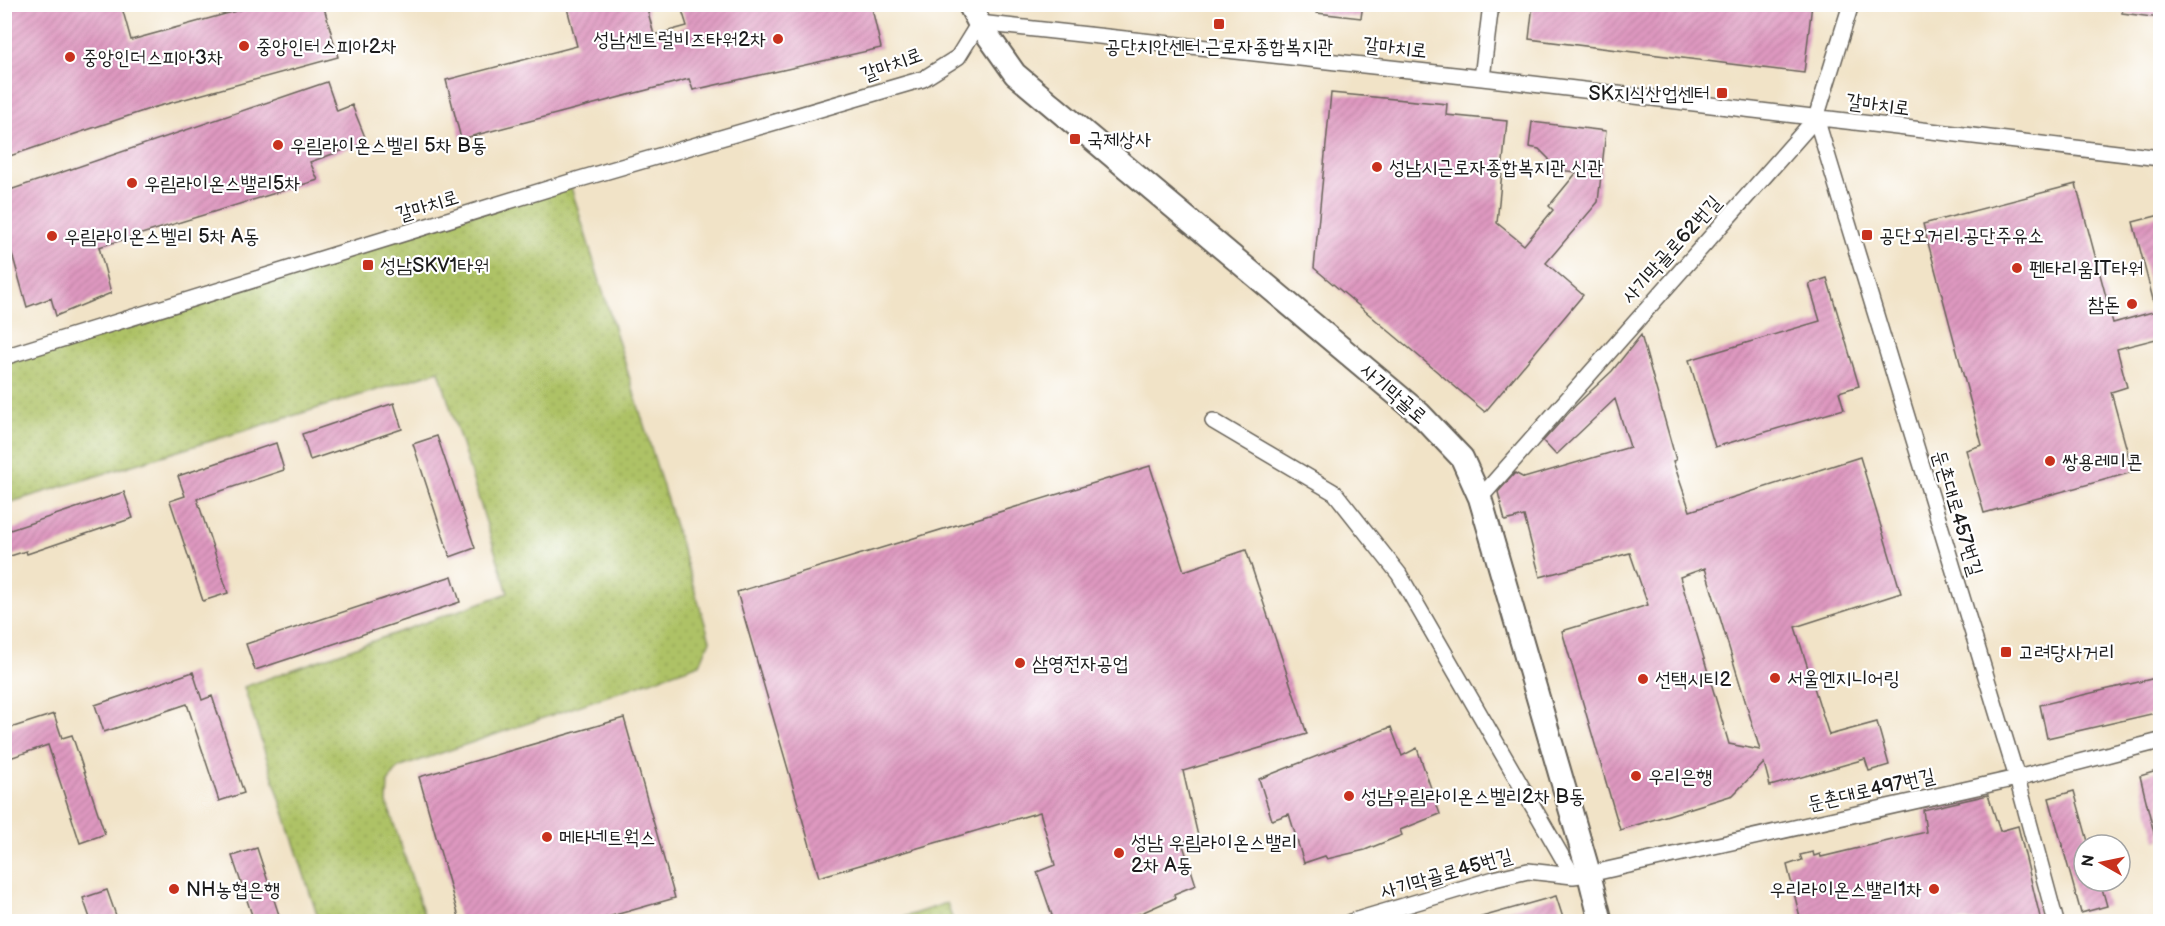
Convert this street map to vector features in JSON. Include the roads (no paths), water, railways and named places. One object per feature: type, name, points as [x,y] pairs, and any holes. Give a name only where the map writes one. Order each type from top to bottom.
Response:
[{"type":"street","points":[[1482,78],[1491,4]]},
{"type":"street","name":"사기막골로62번길","points":[[1479,498],[1816,118],[1851,4]]},
{"type":"street","name":"갈마치로","points":[[4,357],[580,179],[922,79],[958,57],[976,11],[1482,78],[2160,158]]},
{"type":"street","name":"사기막골로","points":[[976,11],[1015,74],[1420,414],[1462,458],[1479,498],[1581,875],[1601,921]]},
{"type":"street","name":"둔촌대로457번길","points":[[1816,118],[2018,778],[2056,921]]},
{"type":"street","points":[[1213,421],[1335,493],[1399,574],[1581,875]]},
{"type":"street","name":"둔촌대로497번길","points":[[1581,875],[2018,778],[2160,741]]},
{"type":"street","name":"사기막골로45번길","points":[[1350,921],[1528,871],[1581,875]]},
{"type":"place","name":"공단치안센터.근로자종합복지관","points":[[1219,24]]},
{"type":"place","name":"성남센트럴비즈타워2차","points":[[778,39]]},
{"type":"place","name":"중앙인터스피아2차","points":[[244,46]]},
{"type":"place","name":"중앙인더스피아3차","points":[[70,57]]},
{"type":"place","name":"SK지식산업센터","points":[[1722,93]]},
{"type":"place","name":"국제상사","points":[[1075,139]]},
{"type":"place","name":"우림라이온스벨리 5차 B동","points":[[278,145]]},
{"type":"place","name":"성남시근로자종합복지관 신관","points":[[1377,167]]},
{"type":"place","name":"우림라이온스밸리5차","points":[[132,183]]},
{"type":"place","name":"공단오거리.공단주유소","points":[[1867,235]]},
{"type":"place","name":"우림라이온스벨리 5차 A동","points":[[52,236]]},
{"type":"place","name":"성남SKV1타워","points":[[368,265]]},
{"type":"place","name":"펜타리움IT타워","points":[[2017,268]]},
{"type":"place","name":"참돈","points":[[2132,304]]},
{"type":"place","name":"쌍용레미콘","points":[[2050,461]]},
{"type":"place","name":"고려당사거리","points":[[2006,652]]},
{"type":"place","name":"삼영전자공업","points":[[1020,663]]},
{"type":"place","name":"서울엔지니어링","points":[[1775,678]]},
{"type":"place","name":"선택시티2","points":[[1643,679]]},
{"type":"place","name":"우리은행","points":[[1636,776]]},
{"type":"place","name":"성남우림라이온스벨리2차 B동","points":[[1349,796]]},
{"type":"place","name":"메타네트웍스","points":[[547,837]]},
{"type":"place","name":"성남 우림라이온스밸리 2차 A동","points":[[1119,853]]},
{"type":"place","name":"NH농협은행","points":[[174,889]]},
{"type":"place","name":"우리라이온스밸리1차","points":[[1934,889]]}]
